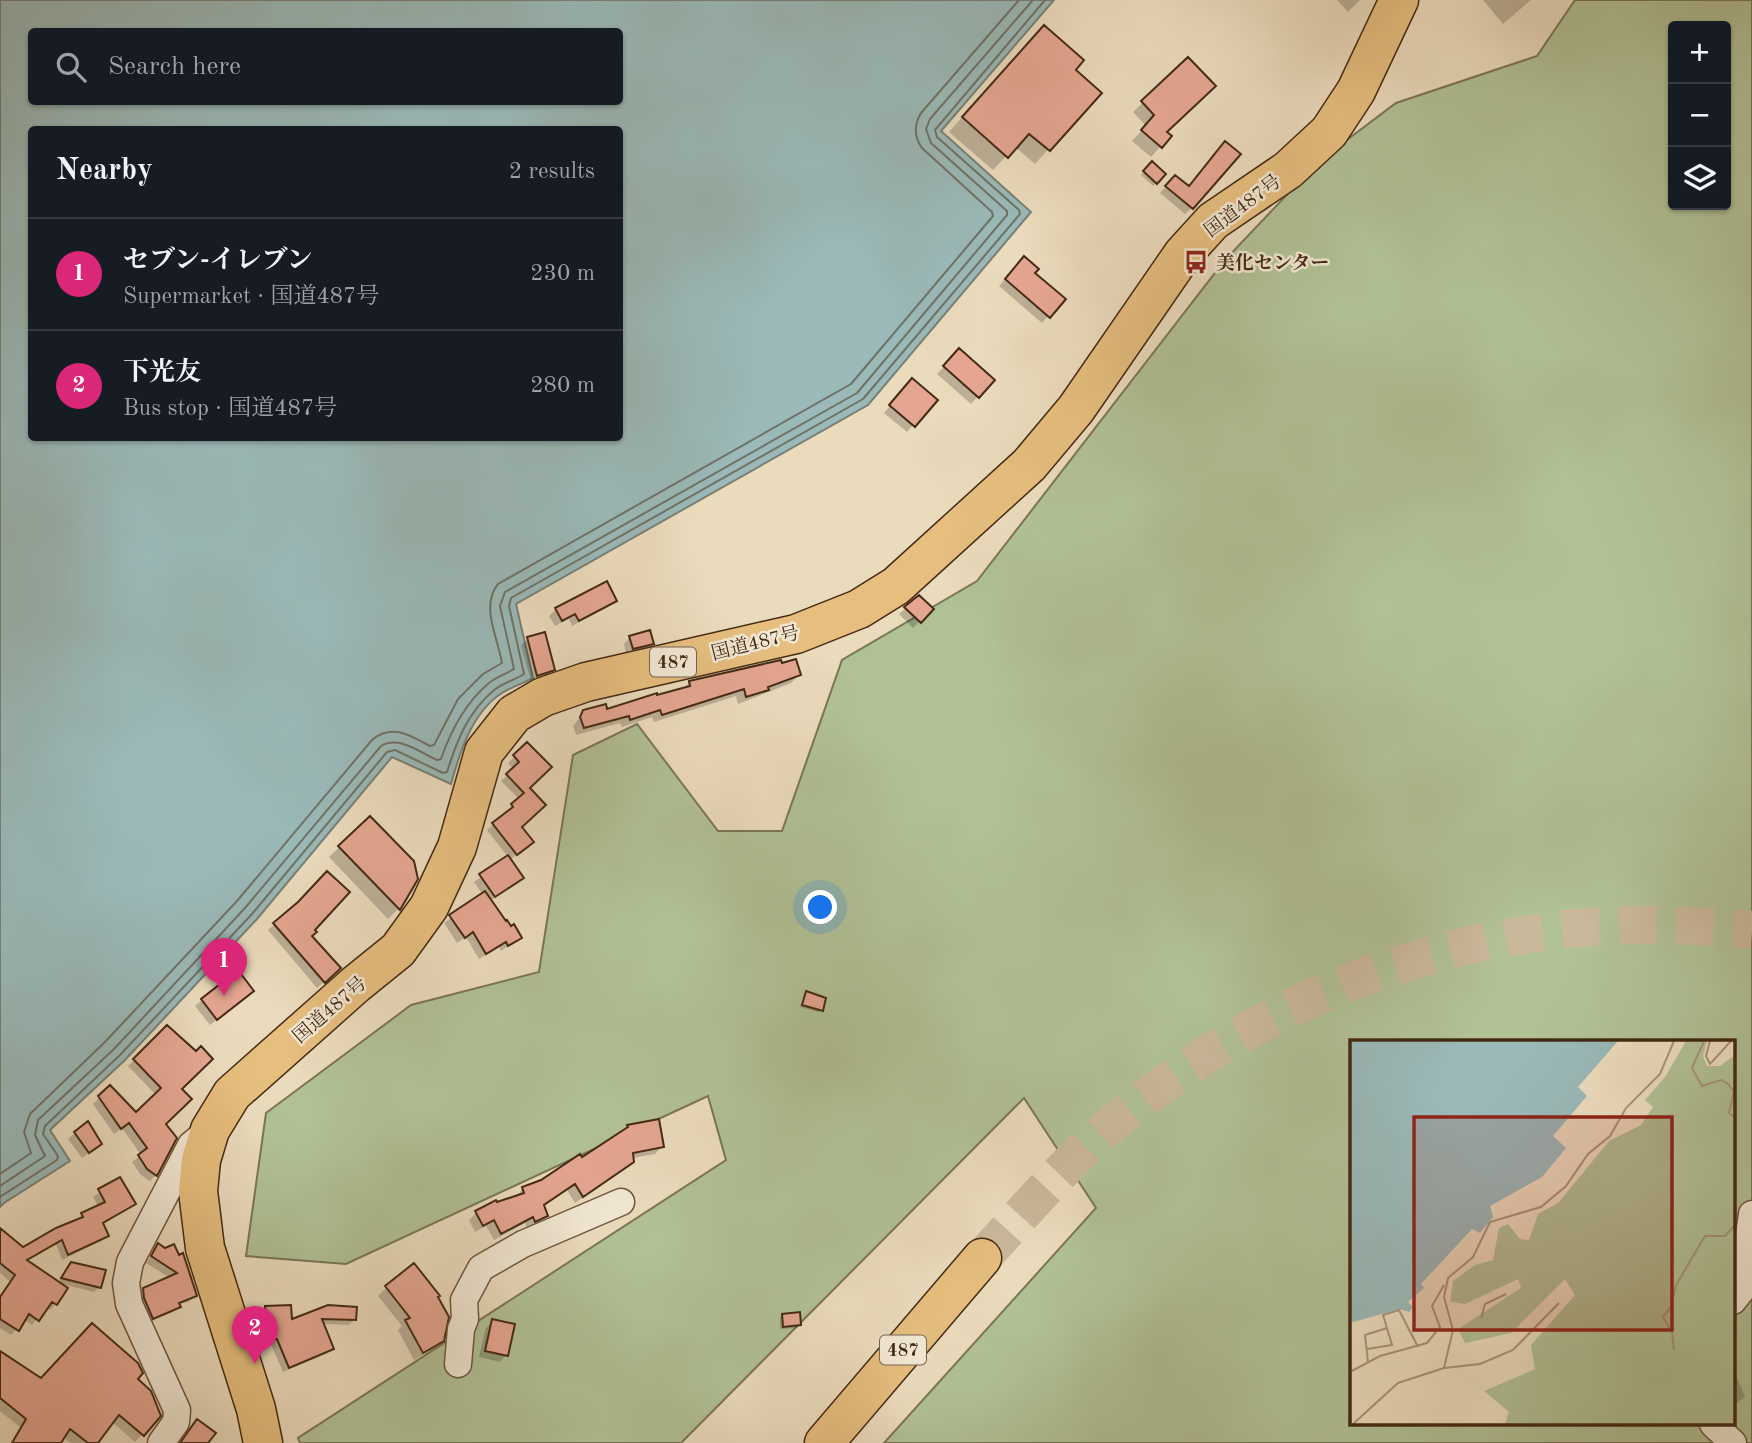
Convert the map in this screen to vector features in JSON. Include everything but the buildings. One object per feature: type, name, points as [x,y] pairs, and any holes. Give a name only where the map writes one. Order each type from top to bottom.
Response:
[{"type":"highway","name":"国道487号","points":[[264,1443],[256,1409],[205,1248],[198,1191],[201,1160],[210,1129],[232,1094],[398,950],[429,907],[457,847],[484,752],[514,714],[543,697],[586,682],[796,634],[859,609],[896,586],[1029,465],[1076,409],[1183,254],[1213,221],[1288,170],[1329,132],[1356,91],[1399,0]]},
{"type":"highway","name":"487","points":[[824,1443],[982,1258]]},
{"type":"street","points":[[161,1443],[177,1422],[177,1410],[129,1304],[125,1283],[130,1262],[191,1145],[210,1129]]},
{"type":"street","points":[[458,1364],[461,1329],[465,1319],[464,1300],[481,1268],[523,1244],[621,1202]]},
{"type":"street","points":[[155,1214],[201,1222]]},
{"type":"street","points":[[1734,1300],[1741,1291],[1752,1214]]},
{"type":"street","points":[[1715,1426],[1733,1443]]},
{"type":"green space","points":[[1575,0],[1752,0],[1752,1443],[884,1443],[1096,1208],[1024,1098],[681,1443],[300,1443],[298,1438],[726,1160],[708,1096],[346,1264],[246,1256],[266,1113],[411,1005],[539,972],[573,755],[637,724],[718,831],[782,831],[842,660],[977,581],[1225,260],[1319,161],[1396,103],[1537,56]]},
{"type":"water","points":[[0,0],[1054,0],[941,131],[1031,212],[868,405],[516,604],[533,678],[502,693],[483,711],[463,746],[451,784],[392,757],[257,919],[125,1060],[50,1130],[70,1161],[0,1207]]},
{"type":"tunnel","points":[[982,1258],[1080,1153],[1152,1093],[1211,1052],[1274,1017],[1339,987],[1406,962],[1476,944],[1547,931],[1620,925],[1752,930]]},
{"type":"place","name":"美化センター","points":[[1196,262]]},
{"type":"place","name":"セブン-イレブン","points":[[224,996]]},
{"type":"place","name":"下光友","points":[[255,1364]]}]
